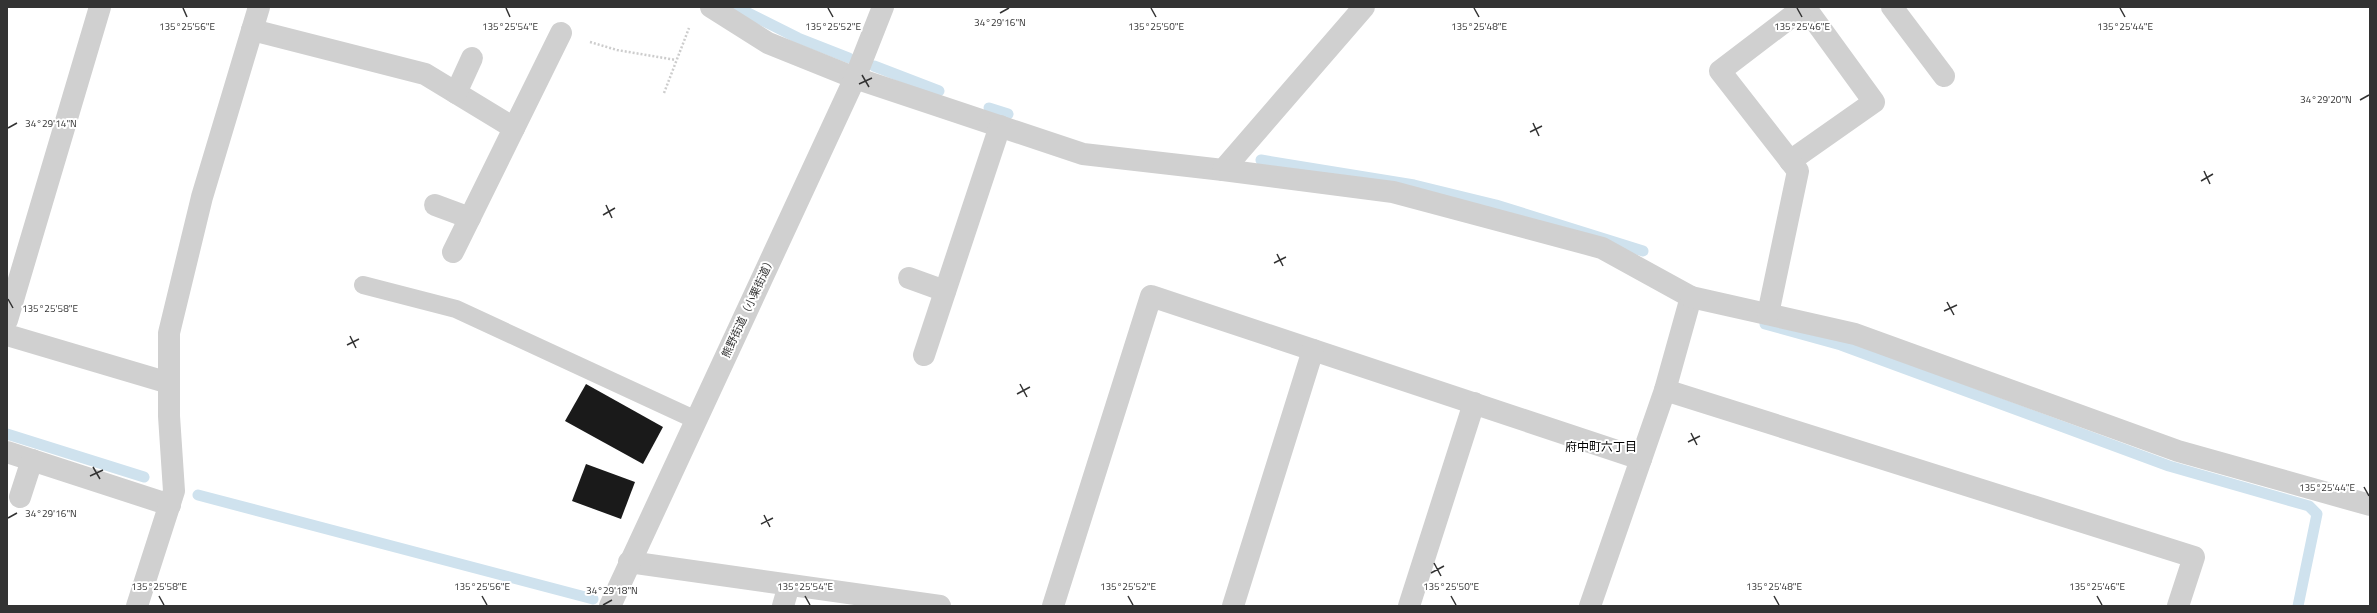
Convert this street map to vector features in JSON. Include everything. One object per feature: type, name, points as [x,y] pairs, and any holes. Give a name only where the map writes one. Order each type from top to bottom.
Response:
[{"type":"street","points":[[7,320],[100,7]]},
{"type":"street","points":[[137,606],[174,491],[169,416],[169,333],[202,197],[259,7]]},
{"type":"street","points":[[711,7],[768,43],[855,78],[1083,154],[1393,192],[1602,248],[1691,296],[1855,334],[2178,451],[2370,506]]},
{"type":"street","name":"熊野街道（小栗街道）","points":[[610,606],[629,562],[855,78],[883,7]]},
{"type":"street","points":[[1223,170],[1364,7]]},
{"type":"street","points":[[1768,314],[1798,170],[1790,161],[1720,71],[1805,7],[1874,102],[1790,161]]},
{"type":"street","points":[[1892,7],[1944,76]]},
{"type":"street","points":[[252,30],[425,74],[514,128]]},
{"type":"street","points":[[453,252],[561,33]]},
{"type":"street","points":[[456,93],[472,58]]},
{"type":"street","points":[[924,355],[1000,126]]},
{"type":"street","points":[[435,205],[470,218]]},
{"type":"street","points":[[909,278],[946,291]]},
{"type":"street","points":[[1053,606],[1151,296],[1641,459]]},
{"type":"street","points":[[1590,606],[1665,390],[1691,296]]},
{"type":"street","points":[[7,335],[169,383]]},
{"type":"street","points":[[1232,606],[1313,350]]},
{"type":"street","points":[[1665,390],[2194,557],[2178,606]]},
{"type":"street","points":[[1409,606],[1474,403]]},
{"type":"street","points":[[7,452],[170,505]]},
{"type":"street","points":[[20,497],[32,460]]},
{"type":"street","points":[[629,562],[940,606]]},
{"type":"street","points":[[783,606],[789,585]]},
{"type":"lane","points":[[363,285],[456,309],[696,420]]},
{"type":"path","points":[[664,93],[689,27]]},
{"type":"path","points":[[561,33],[617,50],[676,60]]},
{"type":"building","points":[[586,384],[663,427],[643,464],[565,421]]},
{"type":"building","points":[[586,464],[635,482],[621,519],[572,501]]},
{"type":"waterway","points":[[736,7],[798,38],[849,58]]},
{"type":"waterway","points":[[874,66],[939,91]]},
{"type":"waterway","points":[[989,108],[1008,114]]},
{"type":"waterway","points":[[1261,160],[1414,185],[1496,205],[1643,251]]},
{"type":"waterway","points":[[1765,324],[1841,345],[2169,466],[2309,506],[2317,514],[2298,606]]},
{"type":"waterway","points":[[7,434],[144,477]]},
{"type":"waterway","points":[[198,495],[593,599]]},
{"type":"district","name":"府中町六丁目","points":[[1601,447]]}]
